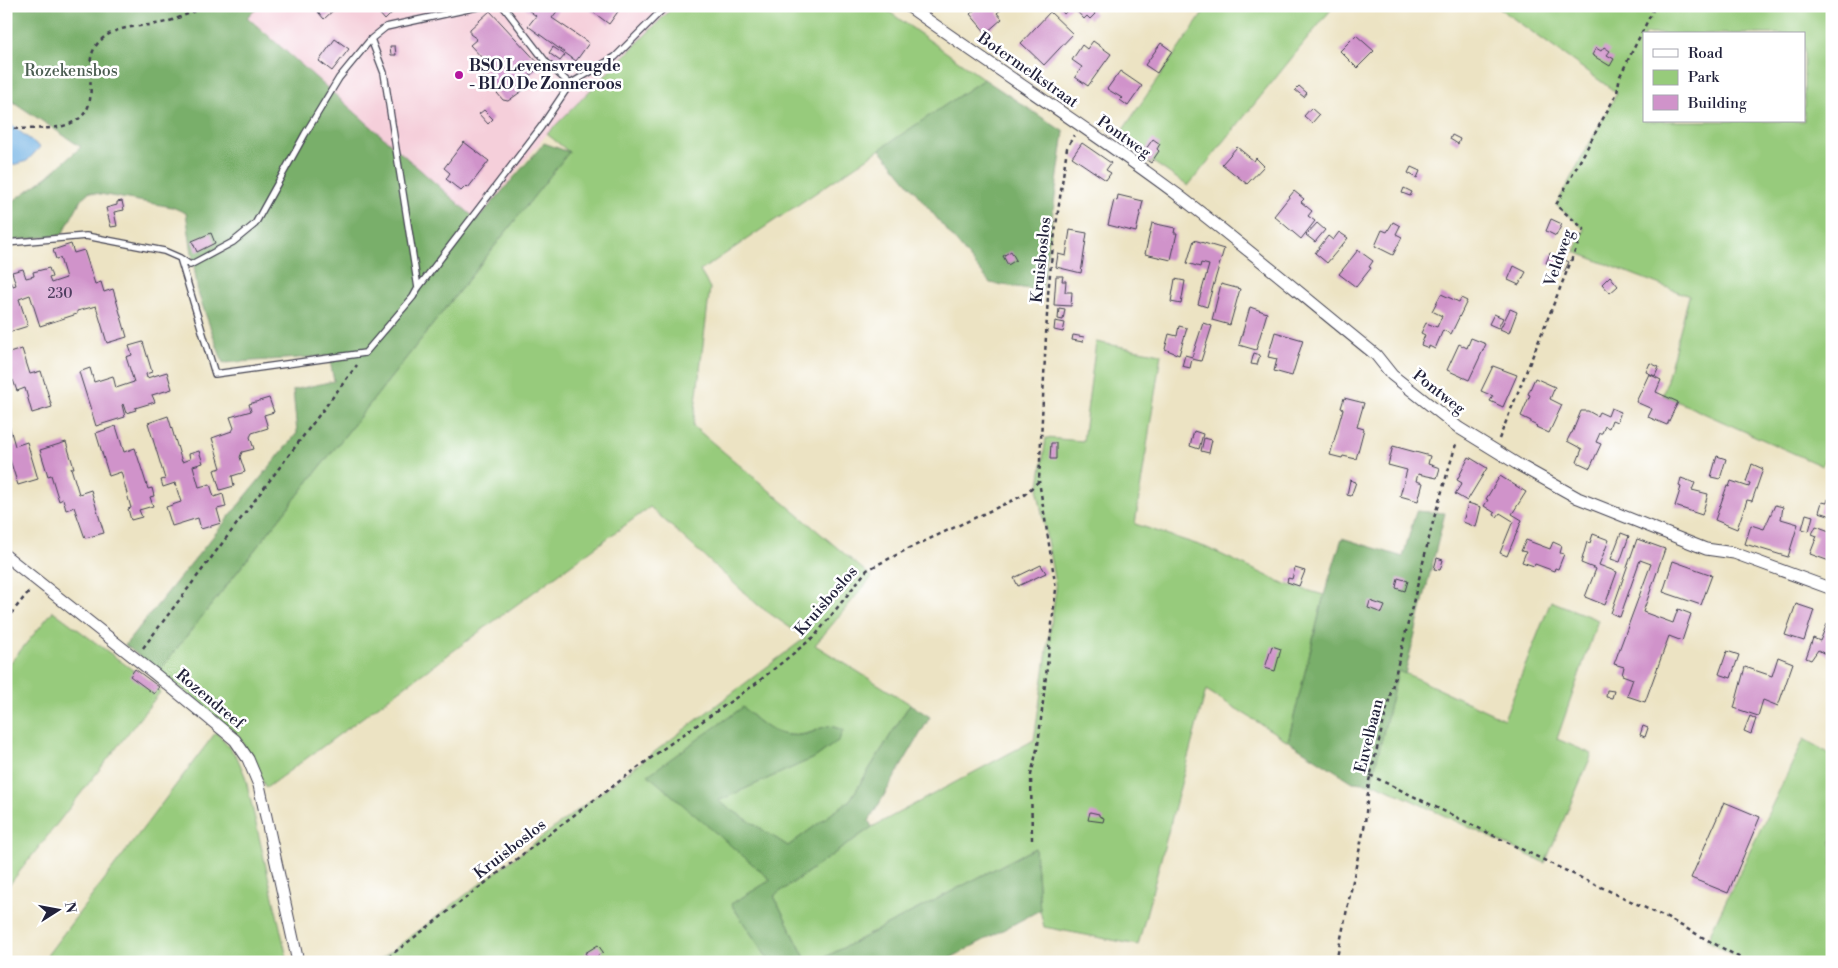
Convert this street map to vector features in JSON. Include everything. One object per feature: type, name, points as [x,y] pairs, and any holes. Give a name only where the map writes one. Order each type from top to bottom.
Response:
[{"type":"street","name":"Botermelkstraat","points":[[908,6],[1081,126]]},
{"type":"street","name":"Pontweg","points":[[1081,126],[1178,196],[1280,276],[1376,354],[1392,375],[1465,432],[1494,450],[1578,498],[1706,549],[1734,553],[1832,590]]},
{"type":"street","name":"Rozendreef","points":[[6,556],[136,658],[235,740],[248,759],[259,784],[298,962]]},
{"type":"lane","points":[[6,243],[86,236],[164,251],[190,265],[233,242],[255,224],[339,78],[372,39],[386,27],[482,6]]},
{"type":"lane","points":[[503,6],[546,62],[570,84]]},
{"type":"lane","points":[[180,258],[215,374],[365,353],[413,297],[542,127],[570,84],[615,57],[666,6]]},
{"type":"lane","points":[[372,39],[384,73],[418,288]]},
{"type":"path","points":[[6,129],[62,126],[74,122],[83,115],[90,105],[90,57],[100,41],[112,32],[136,26],[164,23],[186,16],[205,6]]},
{"type":"path","name":"Veldweg","points":[[1494,450],[1584,229],[1556,205],[1617,93],[1620,76],[1655,6]]},
{"type":"path","name":"Kruisboslos","points":[[382,962],[585,806],[754,685],[815,636],[868,570],[910,548],[1024,495],[1039,480],[1048,294],[1052,254],[1067,148],[1081,126]]},
{"type":"path","points":[[136,658],[365,353]]},
{"type":"path","name":"Euvelbaan","points":[[1336,962],[1365,823],[1370,776],[1434,518],[1456,444],[1465,432]]},
{"type":"path","points":[[1032,840],[1031,775],[1038,745],[1056,589],[1039,480]]},
{"type":"path","points":[[6,620],[37,581]]},
{"type":"path","points":[[1370,776],[1669,919],[1748,962]]},
{"type":"shaded area","name":"BSO Levensvreugde - BLO De Zonneroos","points":[[260,6],[674,6],[547,134],[477,221],[247,16]]},
{"type":"green space","name":"Rozekensbos","points":[[6,6],[260,6],[247,17],[477,220],[544,143],[569,152],[159,671],[125,645],[297,433],[293,390],[334,381],[329,356],[223,363],[198,293],[186,213],[172,207],[89,192],[82,198],[62,235],[6,241],[6,206],[47,177],[81,147],[6,97]]},
{"type":"green space","points":[[674,6],[881,6],[984,79],[700,271],[710,288],[693,426],[872,577],[815,645],[910,704],[850,800],[788,846],[717,801],[816,757],[839,740],[843,730],[828,726],[808,733],[786,735],[763,725],[743,707],[649,775],[771,880],[731,904],[770,962],[377,962],[805,638],[759,606],[650,507],[266,788],[239,736],[159,671],[569,152],[547,134]]},
{"type":"green space","points":[[1208,6],[1334,6],[1188,186],[1153,162],[1151,164],[1118,137]]},
{"type":"green space","points":[[1496,6],[1832,6],[1832,438],[1822,466],[1663,395],[1689,296],[1575,252],[1584,229],[1556,205],[1617,93]]},
{"type":"green space","points":[[984,79],[1064,132],[1042,291],[990,283],[880,149]]},
{"type":"green space","points":[[1096,342],[1161,354],[1135,524],[1205,547],[1285,584],[1324,595],[1288,741],[1206,690],[1138,945],[1044,927],[1040,910],[1035,848],[816,962],[807,962],[774,896],[872,827],[1034,740],[1056,589],[1038,492],[1046,438],[1083,441]]},
{"type":"green space","points":[[1416,511],[1445,513],[1405,674],[1398,671],[1371,784],[1353,782],[1288,741],[1324,595],[1342,538],[1403,557]]},
{"type":"green space","points":[[1551,601],[1598,620],[1557,739],[1592,754],[1545,863],[1377,784],[1371,784],[1398,670],[1504,719]]},
{"type":"green space","points":[[53,611],[161,691],[6,889],[6,668]]},
{"type":"green space","points":[[910,704],[930,717],[869,821],[872,827],[774,896],[807,962],[770,962],[731,904],[771,880],[648,775],[743,707],[763,725],[771,730],[787,735],[806,734],[828,726],[843,730],[839,740],[816,757],[718,801],[788,846],[850,800]]},
{"type":"green space","points":[[216,732],[237,757],[245,776],[288,962],[42,962]]},
{"type":"green space","points":[[1804,739],[1832,755],[1832,962],[1744,962],[1707,940]]},
{"type":"green space","points":[[1035,848],[1040,910],[943,962],[816,962]]},
{"type":"water","points":[[6,121],[40,147],[27,161],[6,167]]},
{"type":"building","points":[[313,6],[338,6],[324,19]]},
{"type":"building","points":[[373,6],[393,6],[390,9],[392,13],[385,20]]},
{"type":"building","points":[[425,6],[440,6],[441,9],[426,12]]},
{"type":"building","points":[[523,6],[561,6],[552,18],[589,43],[576,61],[528,26],[536,16]]},
{"type":"building","points":[[585,6],[622,6],[609,24]]},
{"type":"building","points":[[979,6],[1004,7],[997,13],[1002,19],[986,33],[970,14]]},
{"type":"building","points":[[1058,6],[1072,6],[1064,14]]},
{"type":"building","points":[[1072,6],[1098,6],[1093,11],[1095,14],[1090,19],[1087,16],[1084,19]]},
{"type":"building","points":[[490,11],[541,66],[528,77],[533,83],[508,101],[503,100],[481,74],[487,69],[481,62],[484,60],[470,45],[477,39],[470,34],[470,29]]},
{"type":"building","points":[[1050,12],[1073,34],[1044,65],[1021,43]]},
{"type":"building","points":[[1356,35],[1374,51],[1357,68],[1340,51]]},
{"type":"building","points":[[335,39],[349,49],[332,71],[319,61]]},
{"type":"building","points":[[1093,41],[1111,54],[1088,86],[1075,77],[1082,67],[1072,60],[1082,45],[1087,49]]},
{"type":"building","points":[[1161,43],[1172,51],[1157,73],[1145,65]]},
{"type":"building","points":[[390,46],[395,46],[396,55],[391,55]]},
{"type":"building","points":[[553,47],[565,55],[560,61],[549,53]]},
{"type":"building","points":[[1604,47],[1610,51],[1607,55],[1614,59],[1610,66],[1592,55],[1596,48],[1601,51]]},
{"type":"building","points":[[1120,71],[1142,86],[1128,106],[1120,100],[1122,98],[1107,89]]},
{"type":"building","points":[[1299,86],[1307,93],[1304,97],[1295,90]]},
{"type":"building","points":[[1311,108],[1319,115],[1312,123],[1304,116]]},
{"type":"building","points":[[484,110],[493,119],[488,124],[479,114]]},
{"type":"building","points":[[1452,135],[1460,139],[1458,144],[1450,139]]},
{"type":"building","points":[[1153,139],[1160,144],[1157,149],[1159,151],[1151,163],[1141,156]]},
{"type":"building","points":[[464,142],[489,161],[468,188],[466,186],[461,191],[446,179],[450,173],[444,168]]},
{"type":"building","points":[[1082,143],[1111,163],[1106,170],[1111,173],[1106,180],[1072,157]]},
{"type":"building","points":[[1237,147],[1254,161],[1256,158],[1264,166],[1247,184],[1222,164]]},
{"type":"building","points":[[1411,167],[1420,171],[1417,178],[1408,173]]},
{"type":"building","points":[[1404,188],[1412,192],[1410,196],[1402,193]]},
{"type":"building","points":[[1294,191],[1304,199],[1301,202],[1312,211],[1308,216],[1315,221],[1301,239],[1274,216]]},
{"type":"building","points":[[1118,195],[1143,201],[1136,232],[1108,225],[1114,200],[1117,201]]},
{"type":"building","points":[[122,201],[124,210],[114,212],[117,226],[111,227],[106,208],[117,205],[117,202]]},
{"type":"building","points":[[1551,219],[1562,224],[1556,236],[1546,231]]},
{"type":"building","points":[[1393,222],[1400,226],[1396,234],[1402,237],[1393,255],[1375,246],[1382,230],[1387,232]]},
{"type":"building","points":[[1152,223],[1175,228],[1174,233],[1177,233],[1171,260],[1145,254]]},
{"type":"building","points":[[1317,223],[1325,230],[1315,242],[1306,235]]},
{"type":"building","points":[[1070,230],[1087,233],[1081,273],[1056,267],[1058,254],[1066,256]]},
{"type":"building","points":[[1339,232],[1348,238],[1327,263],[1315,253],[1328,236],[1333,240]]},
{"type":"building","points":[[211,233],[215,243],[197,252],[192,241]]},
{"type":"building","points":[[1194,240],[1224,249],[1207,307],[1198,304],[1209,265],[1201,263],[1200,267],[1187,263]]},
{"type":"building","points":[[71,244],[74,253],[84,250],[95,284],[101,282],[104,292],[113,289],[127,337],[107,343],[96,306],[77,311],[77,314],[40,326],[30,295],[19,299],[28,326],[6,333],[6,285],[12,283],[13,286],[16,285],[12,272],[23,269],[26,278],[34,276],[33,272],[49,268],[52,277],[49,278],[51,283],[66,278],[60,258],[56,259],[53,250]]},
{"type":"building","points":[[1358,250],[1373,261],[1369,267],[1371,268],[1356,287],[1339,274]]},
{"type":"building","points":[[1011,251],[1016,260],[1008,265],[1003,256]]},
{"type":"building","points":[[1550,253],[1569,262],[1564,272],[1546,263]]},
{"type":"building","points":[[1514,266],[1526,272],[1519,285],[1508,280]]},
{"type":"building","points":[[1056,276],[1063,276],[1062,281],[1066,281],[1065,292],[1072,292],[1071,306],[1054,305]]},
{"type":"building","points":[[1610,276],[1618,286],[1610,293],[1602,284]]},
{"type":"building","points":[[1175,279],[1185,281],[1181,304],[1171,302]]},
{"type":"building","points":[[1221,284],[1240,289],[1230,325],[1212,320]]},
{"type":"building","points":[[1441,294],[1459,302],[1461,298],[1467,301],[1451,334],[1443,330],[1435,349],[1421,345],[1425,335],[1421,333],[1426,323],[1437,327],[1442,316],[1432,311]]},
{"type":"building","points":[[1250,307],[1267,313],[1256,350],[1239,345]]},
{"type":"building","points":[[1059,308],[1065,309],[1063,320],[1058,319]]},
{"type":"building","points":[[1510,309],[1517,312],[1509,333],[1500,329]]},
{"type":"building","points":[[1494,314],[1503,318],[1498,328],[1489,324]]},
{"type":"building","points":[[1055,321],[1065,323],[1063,332],[1054,330]]},
{"type":"building","points":[[1203,323],[1212,326],[1201,361],[1192,359],[1190,368],[1182,366],[1185,355],[1192,357]]},
{"type":"building","points":[[1179,326],[1187,328],[1179,355],[1165,349],[1169,334],[1177,336]]},
{"type":"building","points":[[1275,332],[1303,340],[1292,376],[1274,371],[1277,359],[1268,357]]},
{"type":"building","points":[[1073,335],[1084,337],[1083,342],[1072,340]]},
{"type":"building","points":[[1471,338],[1486,344],[1469,380],[1447,370],[1459,344],[1467,348]]},
{"type":"building","points":[[143,342],[152,372],[146,374],[147,378],[167,372],[172,389],[152,395],[155,402],[135,408],[136,410],[126,413],[123,404],[125,417],[96,426],[79,372],[90,368],[94,382],[113,376],[116,388],[134,382],[126,357],[132,355],[129,346]]},
{"type":"building","points":[[22,349],[30,374],[41,371],[52,407],[32,413],[25,388],[17,391],[13,380],[10,381],[6,368],[6,354]]},
{"type":"building","points":[[1254,353],[1260,355],[1257,365],[1251,364]]},
{"type":"building","points":[[1650,363],[1659,367],[1655,376],[1646,372]]},
{"type":"building","points":[[1493,366],[1517,375],[1503,407],[1490,401],[1493,396],[1481,391]]},
{"type":"building","points":[[1649,374],[1661,380],[1656,392],[1678,402],[1667,425],[1648,417],[1652,409],[1636,402]]},
{"type":"building","points":[[1535,378],[1555,387],[1550,399],[1562,405],[1549,433],[1536,427],[1531,421],[1521,416]]},
{"type":"building","points":[[269,398],[274,412],[264,415],[268,428],[252,433],[250,437],[254,449],[242,452],[240,457],[245,472],[232,476],[234,486],[220,490],[214,470],[221,468],[212,438],[232,431],[234,428],[230,417],[251,411],[249,404]]},
{"type":"building","points":[[1344,398],[1364,403],[1357,427],[1364,429],[1356,459],[1330,455],[1343,409],[1341,408]]},
{"type":"building","points":[[1611,408],[1621,412],[1617,422],[1612,420],[1609,428],[1605,426],[1602,433],[1600,433],[1596,442],[1601,444],[1590,468],[1577,462],[1582,449],[1567,441],[1581,411],[1588,411],[1597,416],[1599,412],[1608,416]]},
{"type":"building","points":[[168,416],[182,462],[190,459],[189,454],[199,451],[203,463],[193,466],[199,487],[210,484],[214,497],[223,494],[226,507],[217,509],[221,523],[201,529],[198,518],[172,526],[166,507],[181,502],[175,483],[163,487],[161,480],[165,479],[148,423]]},
{"type":"building","points":[[8,421],[15,446],[27,442],[38,479],[18,485],[10,460],[6,461],[6,422]]},
{"type":"building","points":[[116,426],[124,452],[135,448],[148,489],[152,488],[154,496],[150,497],[153,506],[139,510],[142,517],[131,520],[128,509],[131,508],[121,472],[109,476],[96,433]]},
{"type":"building","points":[[1194,431],[1203,434],[1199,449],[1190,446]]},
{"type":"building","points":[[1204,438],[1212,440],[1209,453],[1201,451]]},
{"type":"building","points":[[66,442],[79,494],[91,490],[104,533],[85,538],[74,507],[66,510],[63,499],[59,501],[51,475],[48,476],[40,450]]},
{"type":"building","points":[[1051,443],[1056,443],[1056,459],[1050,459]]},
{"type":"building","points":[[1393,446],[1430,456],[1428,464],[1440,468],[1437,478],[1418,474],[1416,481],[1423,483],[1418,501],[1400,496],[1407,470],[1388,465]]},
{"type":"building","points":[[1717,456],[1726,459],[1720,479],[1711,477]]},
{"type":"building","points":[[1469,457],[1487,468],[1467,501],[1455,494],[1462,483],[1457,480]]},
{"type":"building","points":[[1752,464],[1763,469],[1752,501],[1747,500],[1737,529],[1715,520],[1727,486],[1729,487],[1731,481],[1749,487],[1750,483],[1746,482]]},
{"type":"building","points":[[1500,476],[1526,492],[1512,514],[1522,520],[1507,556],[1500,553],[1513,521],[1500,513],[1497,517],[1494,515],[1495,513],[1484,506],[1488,500],[1486,499]]},
{"type":"building","points":[[1681,478],[1695,483],[1692,490],[1708,494],[1702,515],[1675,506],[1681,487],[1679,486]]},
{"type":"building","points":[[1350,480],[1356,482],[1351,496],[1347,495]]},
{"type":"building","points":[[1828,499],[1832,501],[1832,516],[1819,512],[1822,502],[1827,503]]},
{"type":"building","points":[[1468,503],[1481,507],[1476,527],[1463,522]]},
{"type":"building","points":[[1775,505],[1783,507],[1781,519],[1798,524],[1788,557],[1745,544],[1751,525],[1764,529]]},
{"type":"building","points":[[1806,514],[1813,516],[1809,531],[1802,529]]},
{"type":"building","points":[[1816,526],[1832,532],[1832,562],[1810,554],[1817,536],[1812,534]]},
{"type":"building","points":[[1621,533],[1629,536],[1620,562],[1611,559]]},
{"type":"building","points":[[1593,534],[1609,540],[1599,565],[1617,572],[1605,605],[1585,597],[1596,569],[1581,563],[1587,542],[1590,543]]},
{"type":"building","points":[[1637,539],[1665,549],[1643,612],[1673,623],[1678,609],[1691,614],[1682,641],[1669,636],[1645,702],[1627,696],[1633,679],[1622,675],[1624,667],[1614,664],[1651,564],[1640,560],[1620,617],[1611,613]]},
{"type":"building","points":[[1526,540],[1550,549],[1553,542],[1562,546],[1560,553],[1564,554],[1558,569],[1555,568],[1554,571],[1535,564],[1534,566],[1522,562],[1526,552],[1521,551]]},
{"type":"building","points":[[1437,558],[1443,560],[1440,570],[1434,569]]},
{"type":"building","points":[[1673,561],[1712,575],[1701,605],[1663,592]]},
{"type":"building","points":[[1041,565],[1046,573],[1018,586],[1014,578]]},
{"type":"building","points":[[1295,568],[1305,571],[1299,586],[1287,582],[1288,578],[1292,579]]},
{"type":"building","points":[[1398,578],[1408,581],[1405,591],[1396,588]]},
{"type":"building","points":[[1370,601],[1385,606],[1382,613],[1368,608]]},
{"type":"building","points":[[1796,604],[1814,610],[1804,641],[1785,635]]},
{"type":"building","points":[[1827,624],[1832,625],[1832,658],[1818,650],[1811,660],[1806,658],[1813,638],[1820,641]]},
{"type":"building","points":[[1272,646],[1281,649],[1275,671],[1265,668]]},
{"type":"building","points":[[1727,651],[1739,655],[1731,678],[1719,674]]},
{"type":"building","points":[[1778,657],[1793,663],[1778,706],[1763,700],[1758,716],[1734,708],[1745,667],[1772,676]]},
{"type":"building","points":[[135,669],[159,687],[154,694],[130,676]]},
{"type":"building","points":[[1607,690],[1614,691],[1612,698],[1606,697]]},
{"type":"building","points":[[1750,716],[1756,719],[1751,734],[1744,731]]},
{"type":"building","points":[[1643,726],[1648,728],[1645,737],[1640,735]]},
{"type":"building","points":[[1724,802],[1760,817],[1728,893],[1691,878]]},
{"type":"building","points":[[1090,812],[1099,814],[1099,816],[1104,818],[1103,822],[1088,820]]},
{"type":"building","points":[[598,945],[603,952],[590,961],[585,953]]},
{"type":"place","name":"BSO Levensvreugde - BLO De Zonneroos","points":[[459,75]]}]
